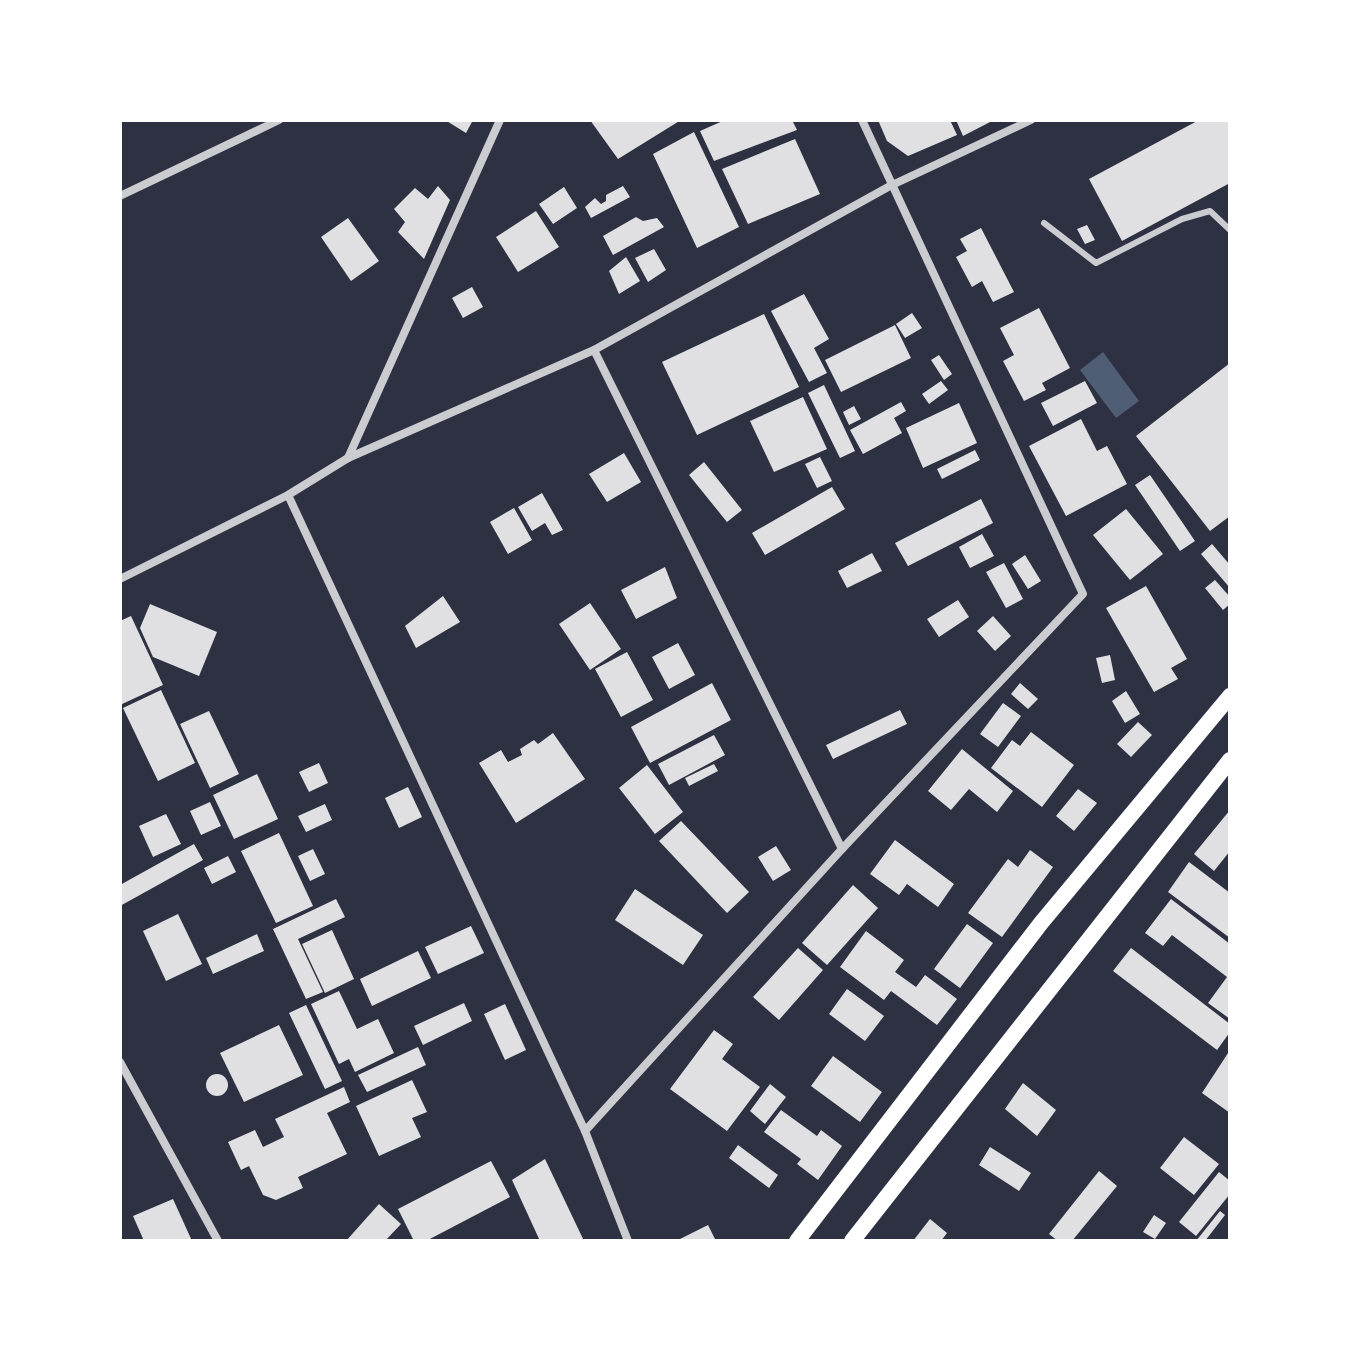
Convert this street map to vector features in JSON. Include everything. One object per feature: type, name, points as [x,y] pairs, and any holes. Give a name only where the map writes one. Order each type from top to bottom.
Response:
[{"type":"main road","points":[[797,1241],[1041,923],[1230,696]]},
{"type":"main road","points":[[852,1241],[1227,769]]},
{"type":"street","points":[[120,196],[264,123],[279,120]]},
{"type":"street","points":[[348,458],[500,120]]},
{"type":"street","points":[[585,1131],[842,849],[1083,594],[890,186],[862,120]]},
{"type":"street","points":[[120,579],[288,495],[348,458],[594,350],[890,186],[1031,120]]},
{"type":"street","points":[[594,350],[842,849]]},
{"type":"street","points":[[288,495],[585,1131],[628,1241]]},
{"type":"street","points":[[120,1062],[218,1241]]},
{"type":"lane","points":[[1044,223],[1096,263],[1182,219],[1210,211],[1230,230]]},
{"type":"water","points":[[1103,352],[1139,401],[1116,418],[1080,370]]},
{"type":"building","points":[[445,120],[473,120],[466,133]]},
{"type":"building","points":[[590,120],[681,120],[618,159]]},
{"type":"building","points":[[725,120],[792,120],[797,130],[714,161],[700,131]]},
{"type":"building","points":[[878,120],[950,120],[957,135],[908,156],[887,141]]},
{"type":"building","points":[[956,120],[994,120],[963,136]]},
{"type":"building","points":[[1199,120],[1230,120],[1230,183],[1122,241],[1089,179]]},
{"type":"building","points":[[694,132],[739,227],[697,248],[653,154]]},
{"type":"building","points":[[795,139],[820,194],[748,224],[722,169]]},
{"type":"building","points":[[438,186],[450,200],[424,259],[398,232],[405,222],[394,209],[415,188],[428,199]]},
{"type":"building","points":[[623,186],[630,197],[591,218],[585,207],[595,198],[601,204],[606,201],[606,195]]},
{"type":"building","points":[[564,187],[577,208],[553,224],[539,204]]},
{"type":"building","points":[[536,211],[559,247],[518,272],[496,237]]},
{"type":"building","points":[[636,217],[643,221],[657,218],[664,227],[613,255],[603,236]]},
{"type":"building","points":[[348,218],[379,261],[351,281],[321,237]]},
{"type":"building","points":[[1087,225],[1095,240],[1085,244],[1077,229]]},
{"type":"building","points":[[981,228],[1014,292],[993,302],[982,281],[972,287],[956,257],[967,251],[960,239]]},
{"type":"building","points":[[654,249],[666,270],[648,282],[635,258]]},
{"type":"building","points":[[626,257],[640,281],[619,294],[609,271]]},
{"type":"building","points":[[472,287],[483,307],[463,318],[452,298]]},
{"type":"building","points":[[804,294],[829,339],[814,348],[827,373],[809,382],[771,311]]},
{"type":"building","points":[[1039,308],[1070,368],[1042,383],[1046,390],[1024,401],[1003,361],[1014,355],[1000,328]]},
{"type":"building","points":[[912,313],[922,328],[905,338],[896,324]]},
{"type":"building","points":[[764,314],[799,387],[697,435],[662,362]]},
{"type":"building","points":[[895,325],[911,358],[841,392],[825,360]]},
{"type":"building","points":[[939,355],[952,374],[944,380],[931,360]]},
{"type":"building","points":[[1230,363],[1230,516],[1210,531],[1136,436]]},
{"type":"building","points":[[941,381],[948,390],[929,404],[922,394]]},
{"type":"building","points":[[1085,381],[1097,403],[1053,426],[1041,403]]},
{"type":"building","points":[[824,385],[855,451],[840,458],[808,393]]},
{"type":"building","points":[[803,397],[827,449],[774,472],[750,421]]},
{"type":"building","points":[[901,402],[906,411],[894,418],[902,433],[863,454],[850,430]]},
{"type":"building","points":[[959,403],[977,443],[923,468],[906,428]]},
{"type":"building","points":[[854,406],[861,419],[849,425],[843,412]]},
{"type":"building","points":[[1081,419],[1097,451],[1107,446],[1127,484],[1066,516],[1029,446]]},
{"type":"building","points":[[975,450],[980,460],[942,479],[937,469]]},
{"type":"building","points":[[624,453],[641,482],[607,502],[589,474]]},
{"type":"building","points":[[820,457],[832,481],[817,488],[805,464]]},
{"type":"building","points":[[704,462],[742,510],[727,522],[689,475]]},
{"type":"building","points":[[1150,475],[1195,541],[1180,551],[1135,485]]},
{"type":"building","points":[[832,487],[845,509],[765,555],[752,533]]},
{"type":"building","points":[[542,493],[563,530],[552,535],[545,523],[532,531],[518,507]]},
{"type":"building","points":[[981,499],[993,523],[908,566],[895,543]]},
{"type":"building","points":[[514,508],[532,540],[508,554],[490,522]]},
{"type":"building","points":[[1126,509],[1163,554],[1130,580],[1093,535]]},
{"type":"building","points":[[982,534],[994,556],[970,568],[959,547]]},
{"type":"building","points":[[1212,544],[1230,565],[1230,588],[1201,554]]},
{"type":"building","points":[[872,553],[882,571],[847,588],[838,571]]},
{"type":"building","points":[[1025,555],[1041,581],[1028,589],[1012,564]]},
{"type":"building","points":[[1004,563],[1023,599],[1006,608],[986,572]]},
{"type":"building","points":[[665,567],[677,598],[636,619],[621,590]]},
{"type":"building","points":[[1215,580],[1230,597],[1230,604],[1223,610],[1205,588]]},
{"type":"building","points":[[1146,586],[1187,659],[1171,668],[1178,679],[1154,692],[1106,608]]},
{"type":"building","points":[[443,596],[460,622],[416,648],[405,626]]},
{"type":"building","points":[[958,600],[969,617],[939,637],[927,619]]},
{"type":"building","points":[[590,603],[621,649],[590,670],[559,624]]},
{"type":"building","points":[[150,604],[217,632],[199,676],[153,657],[140,628]]},
{"type":"building","points":[[131,616],[163,685],[120,705],[120,621]]},
{"type":"building","points":[[993,616],[1011,636],[995,651],[977,631]]},
{"type":"building","points":[[678,643],[695,675],[669,689],[652,657]]},
{"type":"building","points":[[627,652],[653,700],[621,717],[595,669]]},
{"type":"building","points":[[1110,655],[1115,680],[1102,683],[1096,658]]},
{"type":"building","points":[[712,683],[731,720],[650,763],[631,727]]},
{"type":"building","points":[[1020,683],[1038,699],[1028,709],[1011,694]]},
{"type":"building","points":[[161,690],[195,763],[158,781],[123,708]]},
{"type":"building","points":[[1126,691],[1140,714],[1125,723],[1112,701]]},
{"type":"building","points":[[1003,703],[1021,716],[998,747],[980,734]]},
{"type":"building","points":[[900,710],[907,724],[833,759],[826,745]]},
{"type":"building","points":[[209,711],[239,774],[210,788],[180,724]]},
{"type":"building","points":[[1138,722],[1152,735],[1131,757],[1117,744]]},
{"type":"building","points":[[1031,732],[1074,765],[1042,807],[991,768],[1012,740],[1020,746]]},
{"type":"building","points":[[553,733],[585,779],[516,823],[479,763],[501,750],[508,762],[522,755],[520,749],[534,740],[538,744]]},
{"type":"building","points":[[714,735],[725,755],[669,785],[658,764]]},
{"type":"building","points":[[962,749],[1013,791],[997,812],[969,789],[951,810],[928,791]]},
{"type":"building","points":[[319,763],[328,783],[309,792],[299,772]]},
{"type":"building","points":[[714,764],[718,771],[689,786],[685,778]]},
{"type":"building","points":[[647,765],[683,812],[655,834],[619,788]]},
{"type":"building","points":[[257,774],[278,819],[234,839],[213,795]]},
{"type":"building","points":[[408,787],[422,817],[399,828],[385,798]]},
{"type":"building","points":[[1078,789],[1097,803],[1074,831],[1056,816]]},
{"type":"building","points":[[210,802],[221,826],[201,835],[190,811]]},
{"type":"building","points":[[325,804],[332,820],[306,832],[298,816]]},
{"type":"building","points":[[1230,810],[1230,851],[1214,871],[1194,854]]},
{"type":"building","points":[[166,814],[181,844],[153,857],[139,826]]},
{"type":"building","points":[[681,821],[749,892],[727,913],[659,841]]},
{"type":"building","points":[[279,833],[313,906],[276,923],[241,851]]},
{"type":"building","points":[[895,840],[954,884],[938,907],[907,884],[899,895],[870,874]]},
{"type":"building","points":[[194,844],[203,860],[120,906],[120,885]]},
{"type":"building","points":[[776,846],[791,870],[773,881],[758,857]]},
{"type":"building","points":[[313,849],[325,874],[310,881],[298,856]]},
{"type":"building","points":[[1030,850],[1053,867],[1002,937],[968,913],[1008,859],[1018,867]]},
{"type":"building","points":[[228,856],[236,872],[212,884],[204,868]]},
{"type":"building","points":[[1189,862],[1230,893],[1230,938],[1168,892]]},
{"type":"building","points":[[853,885],[878,908],[827,965],[802,943]]},
{"type":"building","points":[[635,889],[703,935],[683,965],[615,920]]},
{"type":"building","points":[[336,899],[345,917],[298,939],[323,992],[306,999],[273,929]]},
{"type":"building","points":[[1171,899],[1230,944],[1230,1019],[1208,1003],[1227,977],[1172,935],[1163,946],[1145,933]]},
{"type":"building","points":[[178,914],[202,964],[166,981],[143,931]]},
{"type":"building","points":[[967,924],[993,943],[960,988],[934,969]]},
{"type":"building","points":[[471,926],[484,953],[438,974],[425,947]]},
{"type":"building","points":[[332,930],[354,979],[325,993],[302,944]]},
{"type":"building","points":[[866,931],[904,960],[895,972],[916,987],[925,975],[957,999],[937,1025],[891,991],[884,1000],[840,967]]},
{"type":"building","points":[[257,934],[264,951],[213,974],[206,958]]},
{"type":"building","points":[[798,948],[823,970],[779,1020],[753,997]]},
{"type":"building","points":[[1131,948],[1230,1024],[1230,1032],[1217,1050],[1113,971]]},
{"type":"building","points":[[418,951],[431,978],[372,1006],[360,979]]},
{"type":"building","points":[[847,989],[884,1016],[865,1041],[829,1014]]},
{"type":"building","points":[[339,991],[357,1029],[378,1019],[394,1053],[355,1072],[349,1059],[339,1064],[311,1004]]},
{"type":"building","points":[[464,1003],[472,1021],[423,1045],[414,1026]]},
{"type":"building","points":[[505,1004],[526,1050],[505,1060],[484,1014]]},
{"type":"building","points":[[306,1005],[342,1081],[325,1089],[289,1013]]},
{"type":"building","points":[[279,1025],[303,1075],[244,1102],[220,1053]]},
{"type":"building","points":[[714,1030],[733,1044],[722,1059],[760,1087],[727,1131],[670,1089]]},
{"type":"building","points":[[418,1047],[426,1065],[367,1092],[358,1075]]},
{"type":"building","points":[[1230,1050],[1230,1113],[1202,1093]]},
{"type":"building","points":[[833,1056],[882,1092],[860,1122],[811,1086]]},
{"type":"building","points":[[217,1074],[225,1077],[228,1085],[225,1093],[217,1096],[209,1093],[206,1085],[209,1077]]},
{"type":"building","points":[[412,1080],[427,1112],[412,1118],[421,1137],[379,1156],[356,1106]]},
{"type":"building","points":[[1023,1083],[1056,1110],[1037,1136],[1005,1109]]},
{"type":"building","points":[[770,1084],[786,1097],[765,1124],[750,1111]]},
{"type":"building","points":[[344,1087],[350,1102],[327,1113],[347,1154],[298,1177],[303,1188],[276,1200],[263,1195],[249,1166],[241,1170],[228,1142],[255,1130],[263,1147],[284,1137],[275,1119]]},
{"type":"building","points":[[781,1110],[817,1136],[821,1130],[842,1146],[818,1180],[797,1164],[801,1159],[764,1132]]},
{"type":"building","points":[[1184,1137],[1219,1164],[1194,1195],[1160,1168]]},
{"type":"building","points":[[738,1145],[778,1175],[769,1188],[729,1158]]},
{"type":"building","points":[[990,1147],[1031,1173],[1019,1191],[979,1165]]},
{"type":"building","points":[[545,1159],[584,1241],[540,1241],[512,1180]]},
{"type":"building","points":[[491,1161],[510,1197],[426,1241],[414,1241],[398,1209]]},
{"type":"building","points":[[1099,1171],[1117,1186],[1072,1241],[1058,1241],[1049,1234]]},
{"type":"building","points":[[1219,1172],[1230,1181],[1230,1194],[1196,1236],[1179,1222]]},
{"type":"building","points":[[173,1199],[192,1241],[144,1241],[133,1216]]},
{"type":"building","points":[[379,1204],[401,1224],[385,1241],[346,1241]]},
{"type":"building","points":[[1220,1211],[1225,1215],[1205,1241],[1196,1241]]},
{"type":"building","points":[[1154,1215],[1166,1223],[1155,1239],[1143,1232]]},
{"type":"building","points":[[930,1219],[947,1233],[941,1241],[913,1241]]},
{"type":"building","points":[[708,1225],[716,1241],[676,1241]]}]
